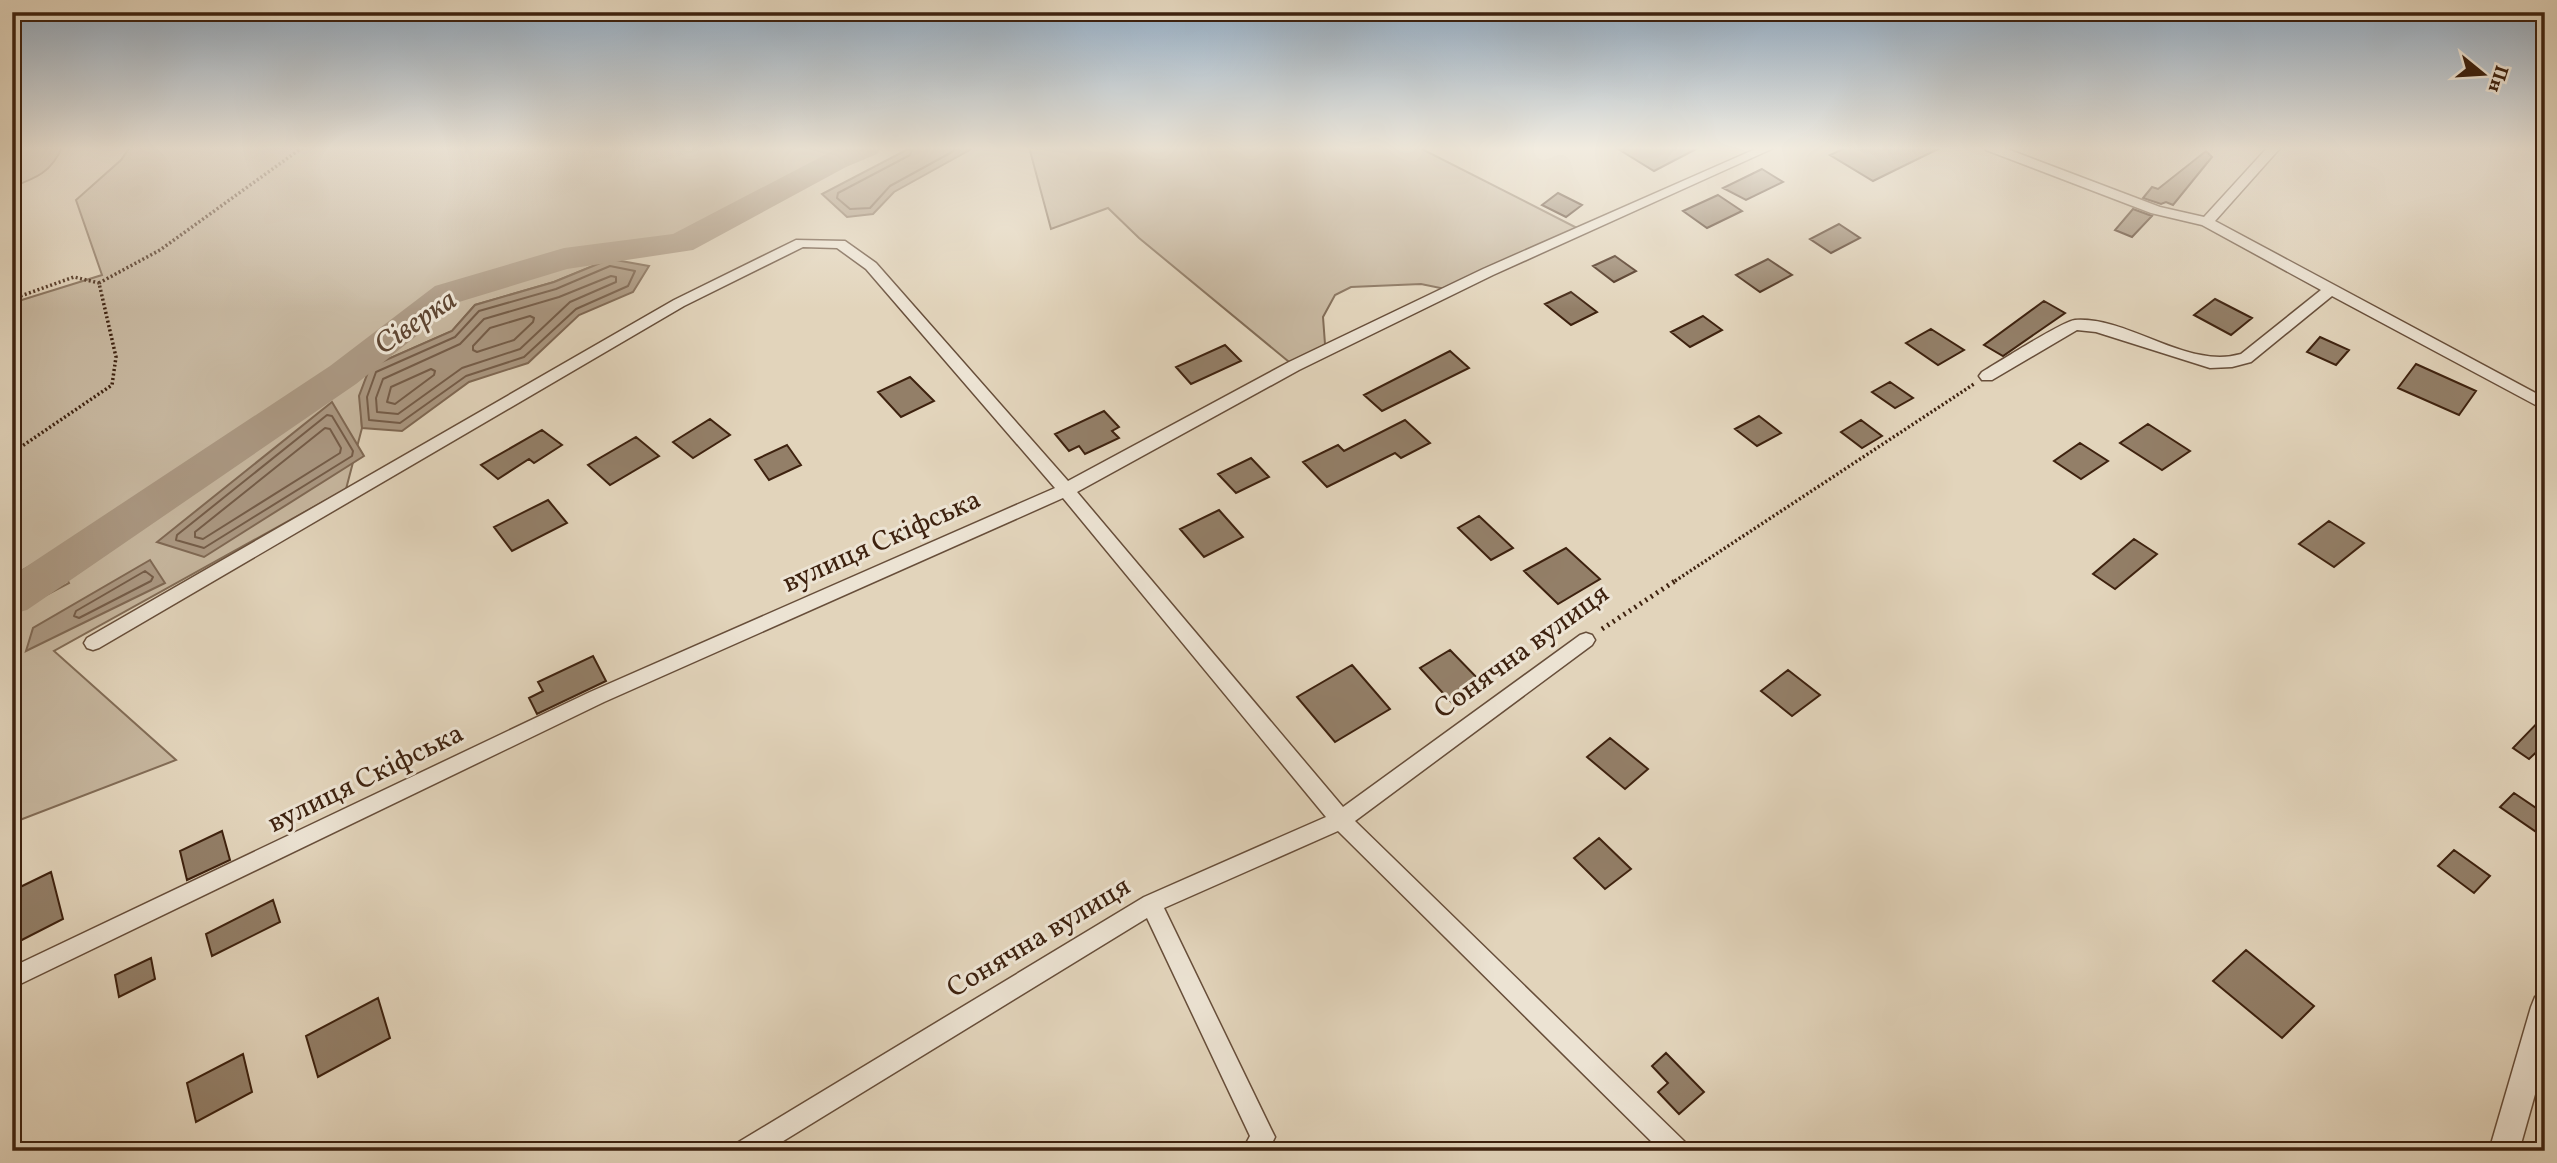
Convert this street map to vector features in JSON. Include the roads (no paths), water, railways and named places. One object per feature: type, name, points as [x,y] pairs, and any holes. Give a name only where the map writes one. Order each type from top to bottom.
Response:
[{"type":"street","name":"вулиця Скіфська","points":[[12,978],[597,697],[1066,490],[1293,366],[1488,272],[1646,201]]},
{"type":"street","points":[[2134,201],[2156,210],[2207,222],[2545,405]]},
{"type":"street","points":[[2207,222],[2226,201]]},
{"type":"street","points":[[93,643],[679,303],[801,243],[840,244],[871,266],[1066,490],[1341,820],[1678,1151]]},
{"type":"street","points":[[1987,376],[2075,325],[2097,327],[2194,359],[2232,362],[2246,358],[2332,288]]},
{"type":"street","name":"Сонячна вулиця","points":[[745,1151],[1151,904],[1341,820],[1586,639]]},
{"type":"street","points":[[1151,904],[1264,1137],[1254,1151]]},
{"type":"street","points":[[2504,1151],[2545,1007]]},
{"type":"water","points":[[830,201],[885,201],[873,214],[847,217]]},
{"type":"water","points":[[610,259],[649,266],[633,292],[579,315],[528,363],[469,382],[402,431],[362,428],[359,396],[370,367],[452,331],[475,305],[554,282]]},
{"type":"water","points":[[332,402],[364,456],[204,557],[157,542]]},
{"type":"water","points":[[150,560],[165,583],[26,651],[33,628]]},
{"type":"waterway","name":"Сіверка","points":[[12,598],[343,375],[447,294],[564,259],[681,243],[758,201]]}]
